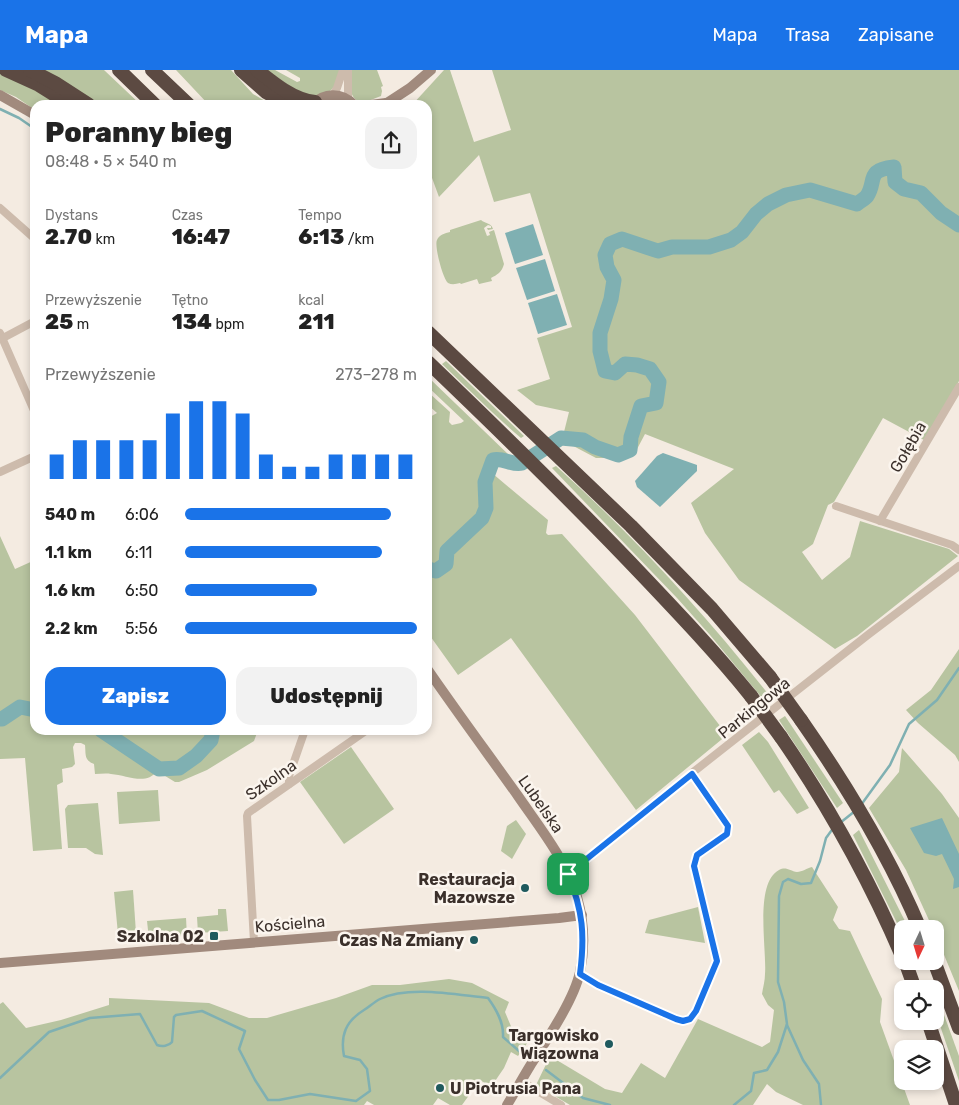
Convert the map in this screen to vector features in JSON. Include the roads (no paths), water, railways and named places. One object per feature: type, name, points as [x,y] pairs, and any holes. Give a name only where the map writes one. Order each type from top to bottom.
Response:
[{"type":"highway","points":[[6,70],[39,85],[63,100]]},
{"type":"highway","points":[[30,70],[81,100]]},
{"type":"highway","points":[[119,70],[150,100]]},
{"type":"highway","points":[[152,70],[184,100]]},
{"type":"highway","points":[[242,70],[266,92],[281,100]]},
{"type":"highway","points":[[257,70],[272,82],[304,100]]},
{"type":"highway","points":[[432,336],[631,526],[749,650],[802,720],[840,777],[873,833],[916,920]]},
{"type":"highway","points":[[432,366],[547,477],[692,627],[750,696],[781,737],[820,795],[845,838],[894,938]]},
{"type":"highway","points":[[937,970],[959,1028]]},
{"type":"highway","points":[[931,1030],[956,1105]]},
{"type":"street","points":[[333,95],[343,70]]},
{"type":"street","points":[[348,70],[351,100]]},
{"type":"street","points":[[391,100],[410,88],[431,70]]},
{"type":"street","points":[[0,95],[30,112]]},
{"type":"street","points":[[319,100],[333,95],[346,100]]},
{"type":"street","points":[[0,208],[30,235]]},
{"type":"street","points":[[30,323],[2,336],[30,401]]},
{"type":"street","name":"Gołębia","points":[[880,521],[959,387]]},
{"type":"street","points":[[0,472],[30,458]]},
{"type":"street","points":[[836,506],[952,545],[959,550]]},
{"type":"street","name":"Parkingowa","points":[[568,874],[869,634],[959,566]]},
{"type":"street","name":"Lubelska","points":[[432,676],[546,836],[568,874],[577,895],[582,915],[580,974],[574,990],[550,1035],[507,1105]]},
{"type":"street","points":[[289,784],[289,776],[303,735]]},
{"type":"street","name":"Szkolna","points":[[254,942],[247,816],[251,810],[360,735]]},
{"type":"street","points":[[580,974],[601,986],[676,1019],[683,1021],[690,1019],[696,1011],[717,961],[694,866],[697,855],[727,834],[728,826],[692,774]]},
{"type":"street","name":"Kościelna","points":[[0,963],[582,915]]},
{"type":"street","points":[[521,1081],[561,1105]]},
{"type":"water","points":[[533,224],[543,255],[515,264],[505,233]]},
{"type":"water","points":[[545,259],[555,291],[527,300],[516,268]]},
{"type":"water","points":[[557,294],[567,325],[538,334],[528,303]]},
{"type":"water","points":[[663,453],[697,465],[697,471],[660,507],[637,487],[635,481],[657,456]]},
{"type":"water","points":[[942,818],[959,854],[959,887],[953,889],[954,879],[942,854],[936,856],[924,853],[910,828]]},
{"type":"waterway","points":[[0,109],[30,126]]},
{"type":"waterway","points":[[432,570],[436,571],[446,564],[447,551],[482,518],[486,508],[485,482],[493,460],[522,463],[561,438],[583,440],[595,447],[618,455],[630,450],[631,437],[641,406],[656,403],[659,382],[650,369],[625,364],[615,373],[605,371],[600,351],[600,333],[611,299],[614,280],[607,267],[605,255],[610,244],[622,239],[658,251],[672,247],[709,247],[731,240],[742,232],[756,214],[768,204],[786,195],[810,190],[857,204],[867,196],[875,174],[885,168],[894,167],[895,182],[904,189],[921,193],[941,213],[959,225]]},
{"type":"waterway","points":[[861,805],[890,765],[909,724],[937,700],[959,668]]},
{"type":"waterway","points":[[0,719],[20,707],[30,709]]},
{"type":"waterway","points":[[108,735],[159,769],[179,768],[196,756],[211,740],[212,735]]},
{"type":"waterway","points":[[840,823],[855,811]]},
{"type":"waterway","points":[[734,1105],[751,1091],[754,1073],[767,1070],[778,1052],[787,1024],[784,1002],[778,982],[779,896],[783,882],[788,879],[801,884],[811,883],[820,861],[826,838],[834,827]]},
{"type":"waterway","points":[[0,1078],[49,1032],[90,1018],[140,1014],[157,1045],[163,1046],[172,1042],[174,1017],[176,1015],[202,1011],[245,1031],[239,1049],[268,1100],[279,1100],[310,1094],[356,1101],[370,1091],[367,1069],[360,1060],[344,1056],[343,1041],[346,1029],[358,1014],[380,999],[392,995],[419,992],[448,993],[488,998],[501,1021],[503,1037],[519,1051]]},
{"type":"waterway","points":[[787,1025],[803,1060],[819,1084],[821,1105]]},
{"type":"waterway","points":[[546,1070],[583,1098],[610,1105]]},
{"type":"place","name":"Restauracja Mazowsze","points":[[525,888]]},
{"type":"place","name":"Szkolna 02","points":[[214,936]]},
{"type":"place","name":"Czas Na Zmiany","points":[[474,940]]},
{"type":"place","name":"Targowisko Wiązowna","points":[[609,1044]]},
{"type":"place","name":"U Piotrusia Pana","points":[[440,1088]]}]
